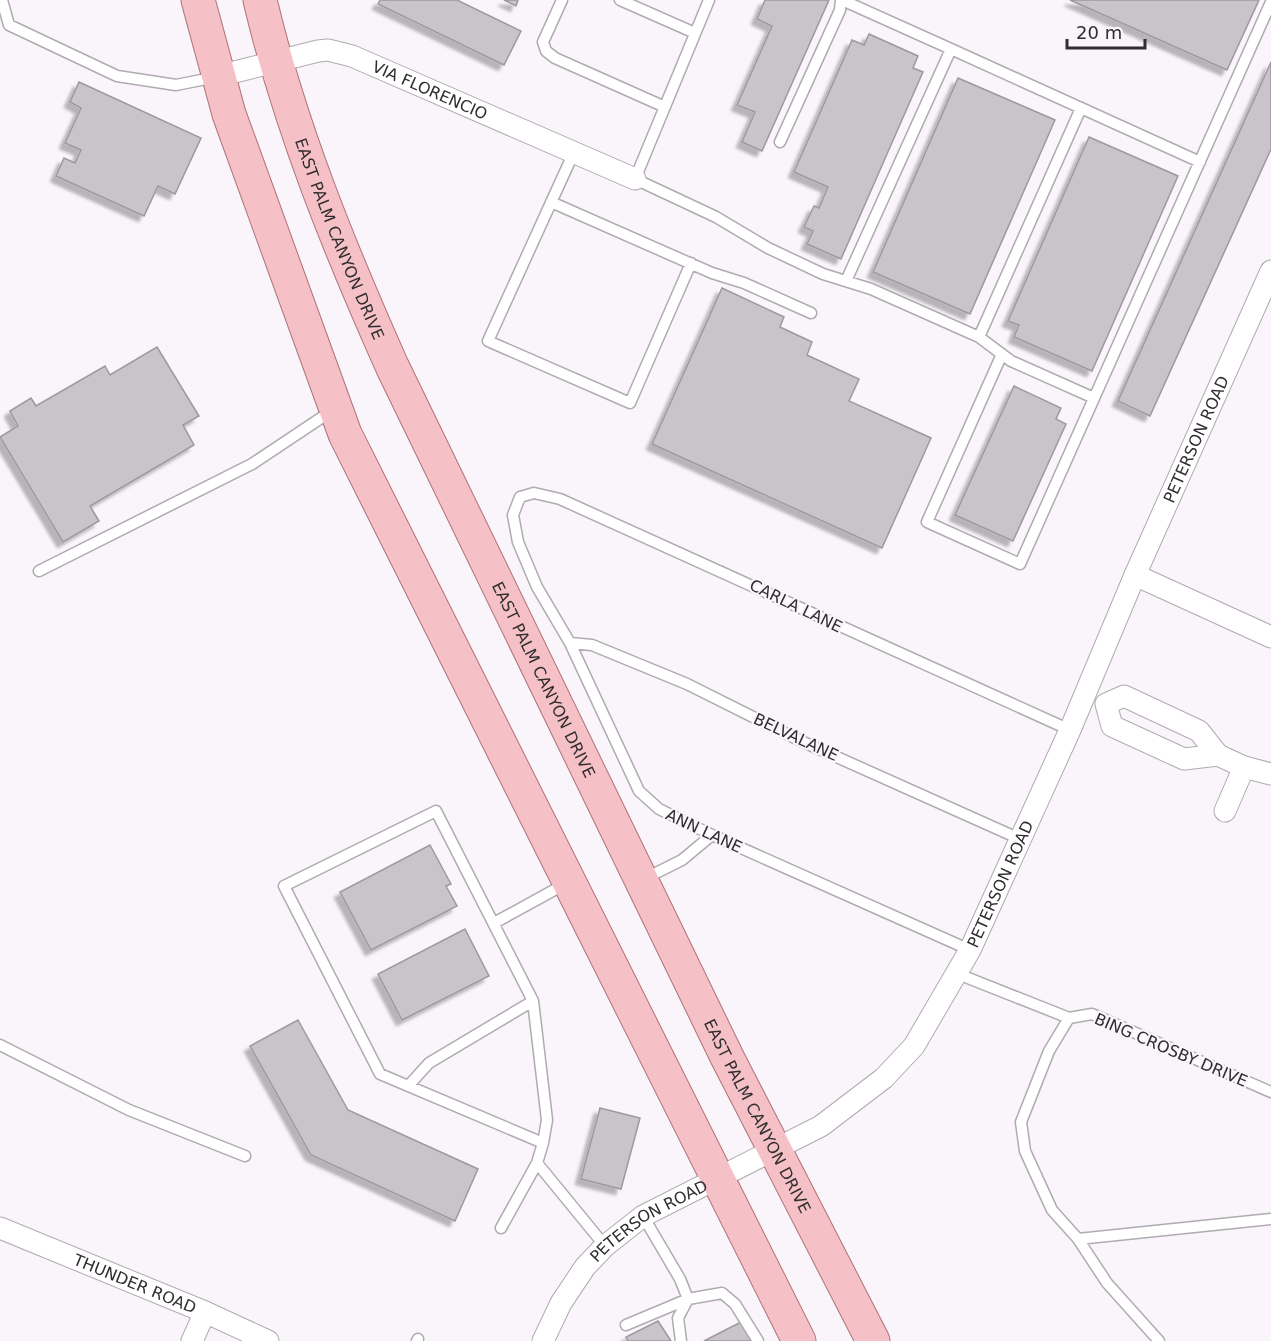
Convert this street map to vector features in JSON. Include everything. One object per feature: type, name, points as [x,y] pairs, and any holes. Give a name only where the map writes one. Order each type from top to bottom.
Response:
[{"type":"main road","points":[[198,0],[229,114],[345,435],[799,1341]]},
{"type":"main road","name":"EAST PALM CANYON DRIVE","points":[[260,0],[291,118],[349,269],[382,345],[641,880],[873,1341]]},
{"type":"street","name":"VIA FLORENCIO","points":[[219,76],[328,50],[352,56],[635,180]]},
{"type":"street","name":"PETERSON ROAD","points":[[543,1341],[561,1303],[585,1267],[605,1246],[643,1216],[821,1126],[884,1078],[914,1046],[970,950],[1070,730],[1135,575],[1271,271]]},
{"type":"street","points":[[1135,575],[1271,637]]},
{"type":"street","points":[[1085,694],[1106,704],[1112,726],[1184,759],[1218,755]]},
{"type":"street","points":[[1106,704],[1124,696],[1199,731],[1218,755],[1244,767],[1271,774]]},
{"type":"street","points":[[1225,810],[1244,767]]},
{"type":"street","name":"THUNDER ROAD","points":[[0,1228],[205,1312],[268,1341]]},
{"type":"street","points":[[192,1341],[205,1312]]},
{"type":"lane","points":[[2,0],[9,25],[117,75],[176,85],[219,76]]},
{"type":"lane","points":[[562,0],[543,42],[546,51],[555,58],[665,107]]},
{"type":"lane","points":[[620,0],[696,33]]},
{"type":"lane","points":[[709,0],[635,180],[716,217],[768,248],[823,274],[871,289],[979,337],[1011,361],[1094,399]]},
{"type":"lane","points":[[780,142],[840,10],[842,0],[1200,162]]},
{"type":"lane","points":[[1002,354],[927,522],[1020,564],[1271,3]]},
{"type":"lane","points":[[846,281],[951,49]]},
{"type":"lane","points":[[979,337],[1081,108]]},
{"type":"lane","points":[[574,152],[488,341],[630,403],[691,263]]},
{"type":"lane","points":[[551,202],[811,313]]},
{"type":"lane","points":[[39,571],[252,464],[336,408]]},
{"type":"lane","name":"CARLA LANE","points":[[520,497],[534,493],[560,499],[1070,730]]},
{"type":"lane","name":"ANN LANE","points":[[520,497],[513,515],[518,542],[537,587],[570,643],[639,791],[658,809],[711,835],[970,950]]},
{"type":"lane","name":"BELVALANE","points":[[570,643],[592,645],[687,684],[801,741],[1020,840]]},
{"type":"lane","points":[[501,1228],[537,1163],[543,1143],[547,1120],[533,1001],[436,811],[284,886],[380,1074],[543,1143]]},
{"type":"lane","points":[[641,880],[682,860],[711,835]]},
{"type":"lane","points":[[494,923],[570,881]]},
{"type":"lane","points":[[958,974],[1069,1018],[1049,1051],[1021,1122],[1025,1151],[1052,1210],[1078,1239],[1107,1283],[1159,1341]]},
{"type":"lane","points":[[409,1085],[429,1063],[533,1001]]},
{"type":"lane","name":"BING CROSBY DRIVE","points":[[1069,1018],[1092,1014],[1271,1092]]},
{"type":"lane","points":[[0,1046],[129,1110],[244,1156]]},
{"type":"lane","points":[[537,1163],[605,1246]]},
{"type":"lane","points":[[643,1216],[680,1278],[688,1299],[678,1318],[681,1341]]},
{"type":"lane","points":[[1078,1239],[1271,1219]]},
{"type":"lane","points":[[626,1325],[688,1299],[722,1293],[726,1295],[758,1341]]},
{"type":"building","points":[[380,0],[457,0],[521,31],[504,65],[378,4]]},
{"type":"building","points":[[504,0],[518,0],[516,6]]},
{"type":"building","points":[[765,0],[829,0],[762,151],[742,142],[755,112],[737,105],[772,26],[757,19]]},
{"type":"building","points":[[1070,0],[1259,0],[1227,70]]},
{"type":"building","points":[[869,34],[918,56],[913,68],[923,72],[841,259],[807,244],[813,231],[804,227],[814,206],[819,208],[828,187],[794,172],[852,40],[864,45]]},
{"type":"building","points":[[1271,62],[1271,149],[1150,416],[1118,401]]},
{"type":"building","points":[[958,78],[1055,120],[970,314],[873,272]]},
{"type":"building","points":[[79,82],[201,138],[175,194],[158,186],[144,216],[56,176],[64,158],[75,163],[81,150],[65,143],[81,108],[70,102]]},
{"type":"building","points":[[1089,137],[1178,176],[1092,371],[1014,337],[1019,325],[1008,321]]},
{"type":"building","points":[[722,288],[784,317],[780,327],[812,342],[807,355],[859,379],[849,401],[931,438],[882,548],[652,444]]},
{"type":"building","points":[[157,347],[199,416],[183,425],[194,445],[90,506],[99,521],[63,542],[0,437],[18,426],[10,411],[31,398],[36,406],[105,366],[110,375]]},
{"type":"building","points":[[1014,386],[1061,408],[1056,419],[1066,424],[1013,541],[955,515]]},
{"type":"building","points":[[430,845],[451,884],[446,886],[457,906],[371,950],[340,892]]},
{"type":"building","points":[[465,929],[489,976],[402,1020],[378,974]]},
{"type":"building","points":[[298,1020],[348,1110],[478,1169],[455,1221],[311,1155],[250,1046]]},
{"type":"building","points":[[600,1108],[640,1118],[621,1189],[581,1179]]},
{"type":"building","points":[[658,1321],[671,1341],[628,1341],[626,1337]]},
{"type":"building","points":[[741,1322],[751,1341],[704,1341]]}]
